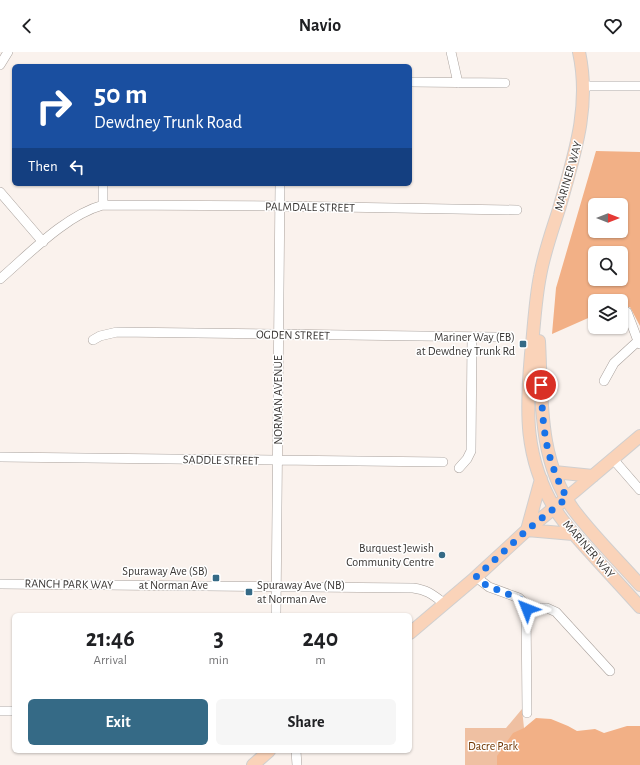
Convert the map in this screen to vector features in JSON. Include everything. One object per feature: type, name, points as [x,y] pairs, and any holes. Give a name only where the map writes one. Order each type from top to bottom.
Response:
[{"type":"main road","name":"MARINER WAY","points":[[578,52],[583,86],[583,108],[579,138],[545,254],[537,298],[527,399],[527,418],[533,454],[541,479],[554,508],[573,534],[640,607]]},
{"type":"main road","name":"MARINER WAY","points":[[537,298],[544,429],[548,452],[554,472],[567,498],[585,523],[640,585]]},
{"type":"main road","points":[[412,631],[476,577],[527,530],[640,436]]},
{"type":"main road","points":[[554,472],[593,476]]},
{"type":"main road","points":[[527,530],[541,479]]},
{"type":"main road","points":[[527,530],[573,534]]},
{"type":"main road","points":[[253,765],[267,753]]},
{"type":"street","points":[[0,65],[8,52]]},
{"type":"street","points":[[451,52],[458,82]]},
{"type":"street","points":[[412,82],[505,83]]},
{"type":"street","points":[[583,86],[640,86]]},
{"type":"street","points":[[0,279],[76,216],[103,205],[103,186]]},
{"type":"street","name":"NORMAN AVENUE","points":[[276,613],[280,186]]},
{"type":"street","points":[[0,192],[43,242]]},
{"type":"street","name":"PALMDALE STREET","points":[[103,205],[517,210]]},
{"type":"street","points":[[604,381],[614,363],[639,343],[628,315]]},
{"type":"street","name":"OGDEN STREET","points":[[93,340],[100,336],[117,332],[472,338],[495,337]]},
{"type":"street","points":[[459,468],[467,459],[471,449],[472,338]]},
{"type":"street","name":"SADDLE STREET","points":[[0,457],[443,462]]},
{"type":"street","points":[[613,459],[640,490]]},
{"type":"street","points":[[476,577],[486,585],[519,598],[524,602],[527,608],[527,713]]},
{"type":"street","name":"RANCH PARK WAY","points":[[0,584],[413,588],[432,594],[445,604]]},
{"type":"street","points":[[527,608],[547,608],[556,612],[610,671]]},
{"type":"street","points":[[0,711],[12,711]]},
{"type":"street","points":[[296,753],[297,765]]},
{"type":"green space","name":"Dacre Park","points":[[522,709],[524,728],[523,765],[465,765],[465,728],[506,728]]},
{"type":"shaded area","points":[[596,151],[640,152],[640,326],[630,307],[628,307],[628,294],[588,294],[588,318],[552,334],[556,288]]},
{"type":"shaded area","points":[[536,718],[551,719],[577,731],[595,729],[604,733],[627,726],[640,726],[640,765],[497,765],[497,756],[513,733],[524,728]]},
{"type":"place","name":"Mariner Way (EB) at Dewdney Trunk Rd","points":[[523,344]]},
{"type":"place","name":"Burquest Jewish Community Centre","points":[[442,555]]},
{"type":"place","name":"Spuraway Ave (SB) at Norman Ave","points":[[216,578]]},
{"type":"place","name":"Spuraway Ave (NB) at Norman Ave","points":[[249,592]]},
{"type":"route","points":[[527,609],[526,605],[519,598],[486,585],[476,577],[527,530],[567,498],[554,472],[546,444],[541,385]]}]
